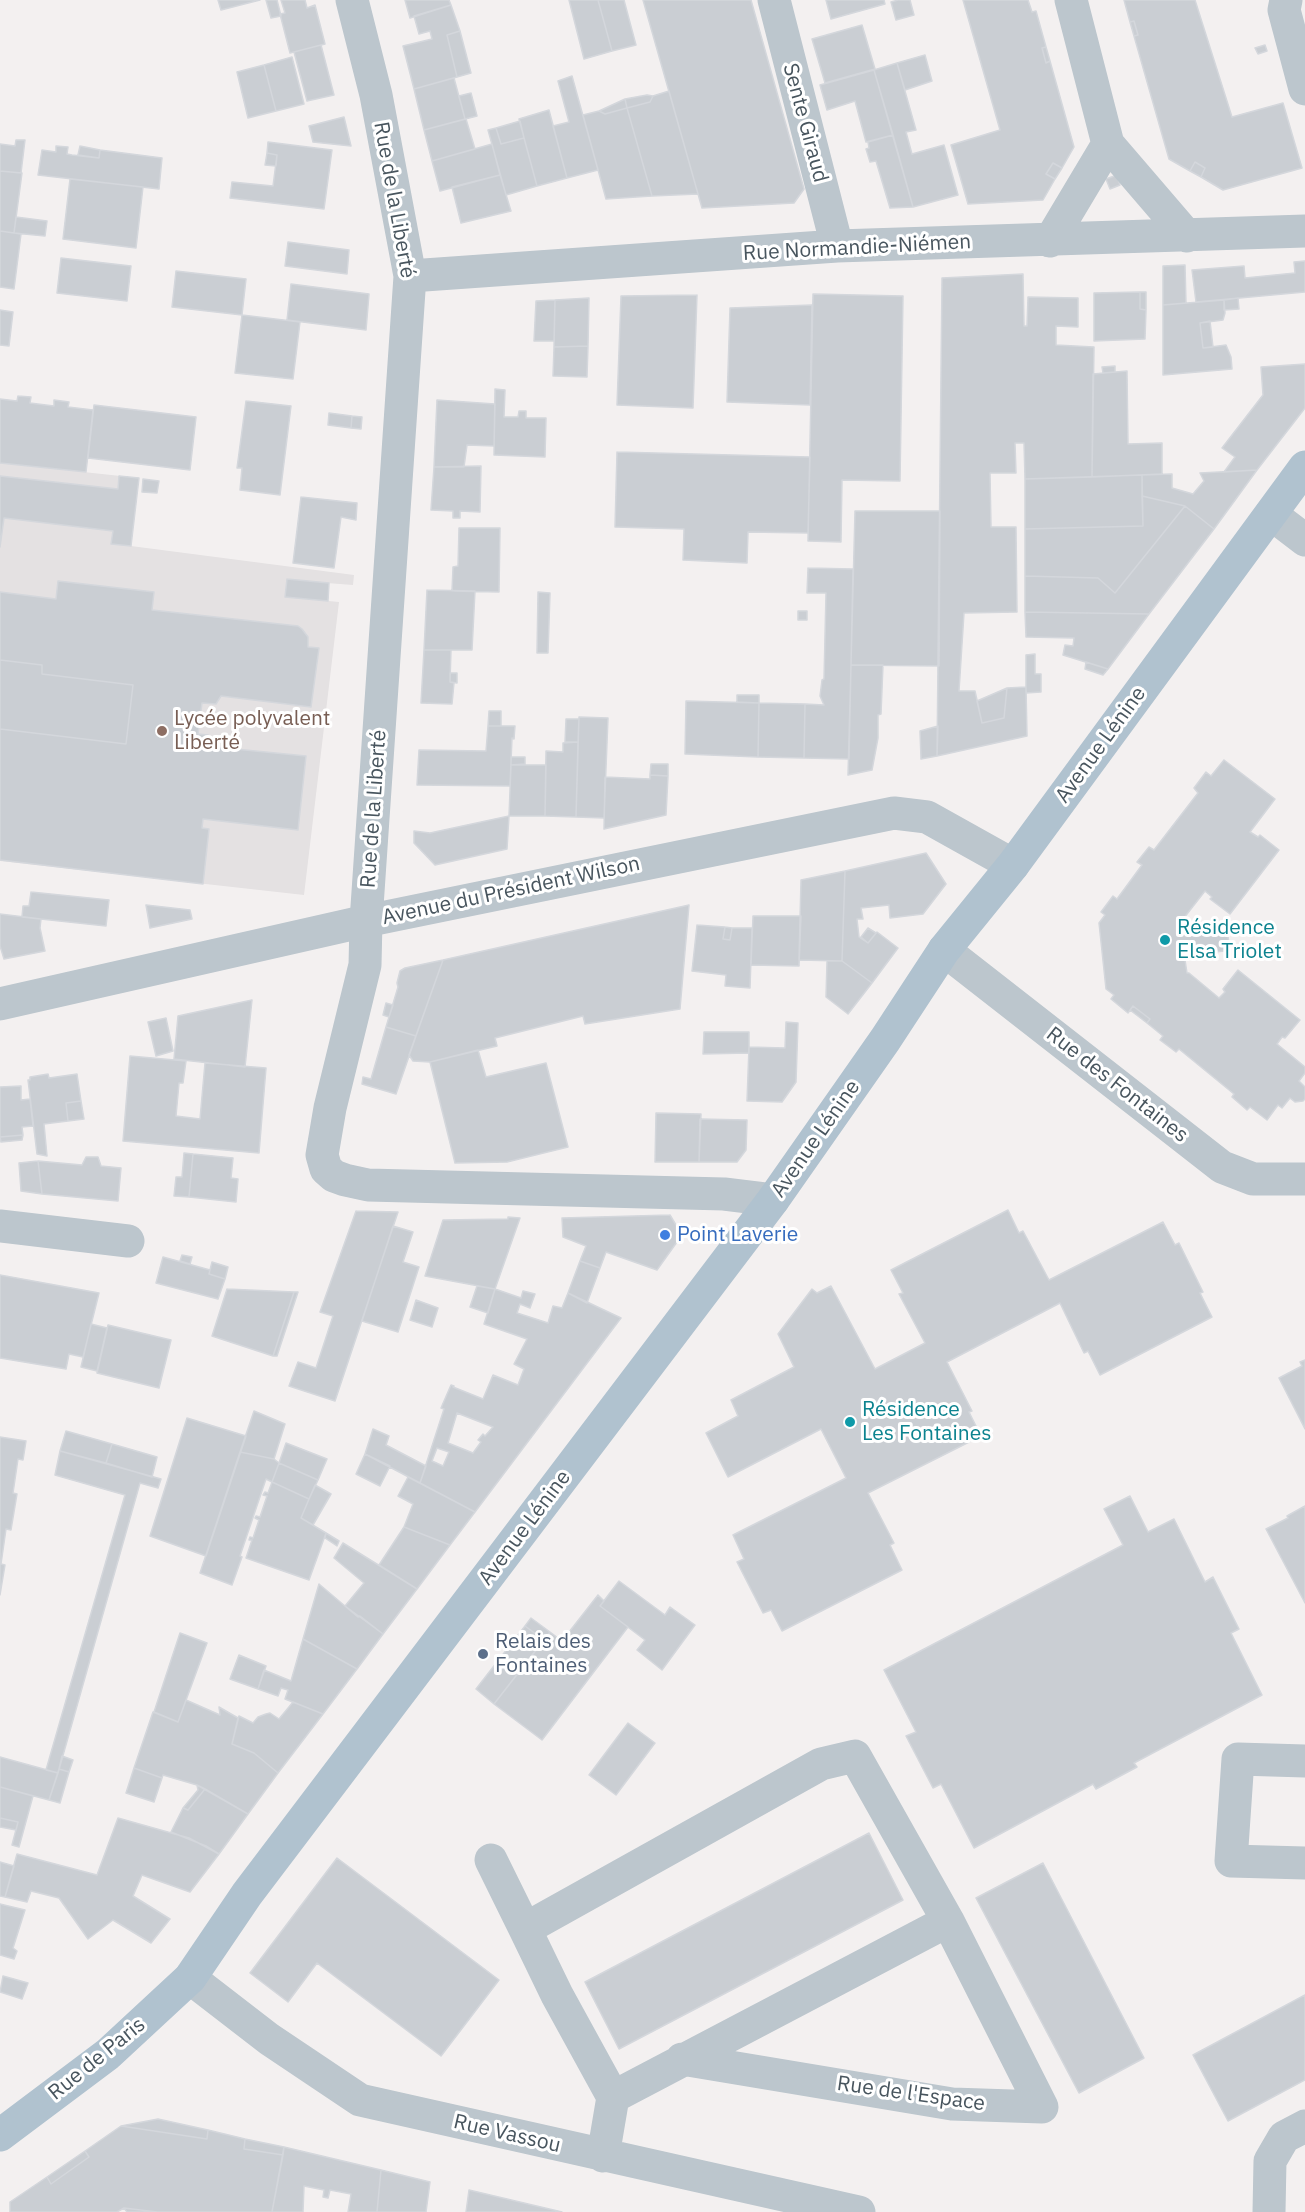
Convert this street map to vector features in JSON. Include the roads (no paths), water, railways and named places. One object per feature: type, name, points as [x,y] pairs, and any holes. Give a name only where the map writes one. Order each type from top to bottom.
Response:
[{"type":"main road","name":"Avenue Lénine","points":[[190,1978],[247,1894],[773,1200],[885,1040],[944,950],[1013,865],[1305,467]]},
{"type":"main road","name":"Rue de Paris","points":[[0,2135],[108,2054],[190,1978]]},
{"type":"street","name":"Rue de la Liberté","points":[[352,0],[376,95],[410,276],[364,974],[330,1108],[322,1155],[326,1169],[334,1176],[368,1185],[724,1194],[773,1200]]},
{"type":"street","name":"Sente Giraud","points":[[774,0],[837,246]]},
{"type":"street","points":[[1071,0],[1108,144],[1187,236]]},
{"type":"street","points":[[1286,0],[1284,10],[1305,89]]},
{"type":"street","points":[[1050,241],[1108,144]]},
{"type":"street","name":"Rue Normandie-Niémen","points":[[410,276],[837,246],[1050,241],[1305,231]]},
{"type":"street","points":[[1271,514],[1305,540]]},
{"type":"street","name":"Avenue du Président Wilson","points":[[0,1004],[366,921],[894,813],[927,817],[1013,865]]},
{"type":"street","name":"Rue des Fontaines","points":[[944,950],[1222,1167],[1253,1179],[1305,1179]]},
{"type":"street","points":[[0,1226],[129,1241]]},
{"type":"street","name":"Rue de l'Espace","points":[[525,1929],[822,1764],[855,1756],[948,1921],[1042,2107],[952,2104],[682,2059]]},
{"type":"street","points":[[1305,1761],[1238,1759],[1231,1861],[1305,1863]]},
{"type":"street","points":[[491,1860],[557,1995],[613,2097],[603,2156]]},
{"type":"street","points":[[613,2097],[948,1921]]},
{"type":"street","name":"Rue Vassou","points":[[190,1978],[269,2038],[360,2100],[859,2212]]},
{"type":"street","points":[[1269,2212],[1270,2161],[1284,2137],[1305,2126]]},
{"type":"place","name":"Lycée polyvalent Liberté","points":[[162,731]]},
{"type":"place","name":"Résidence Elsa Triolet","points":[[1165,940]]},
{"type":"place","name":"Point Laverie","points":[[665,1235]]},
{"type":"place","name":"Résidence Les Fontaines","points":[[850,1422]]},
{"type":"place","name":"Relais des Fontaines","points":[[483,1654]]}]
